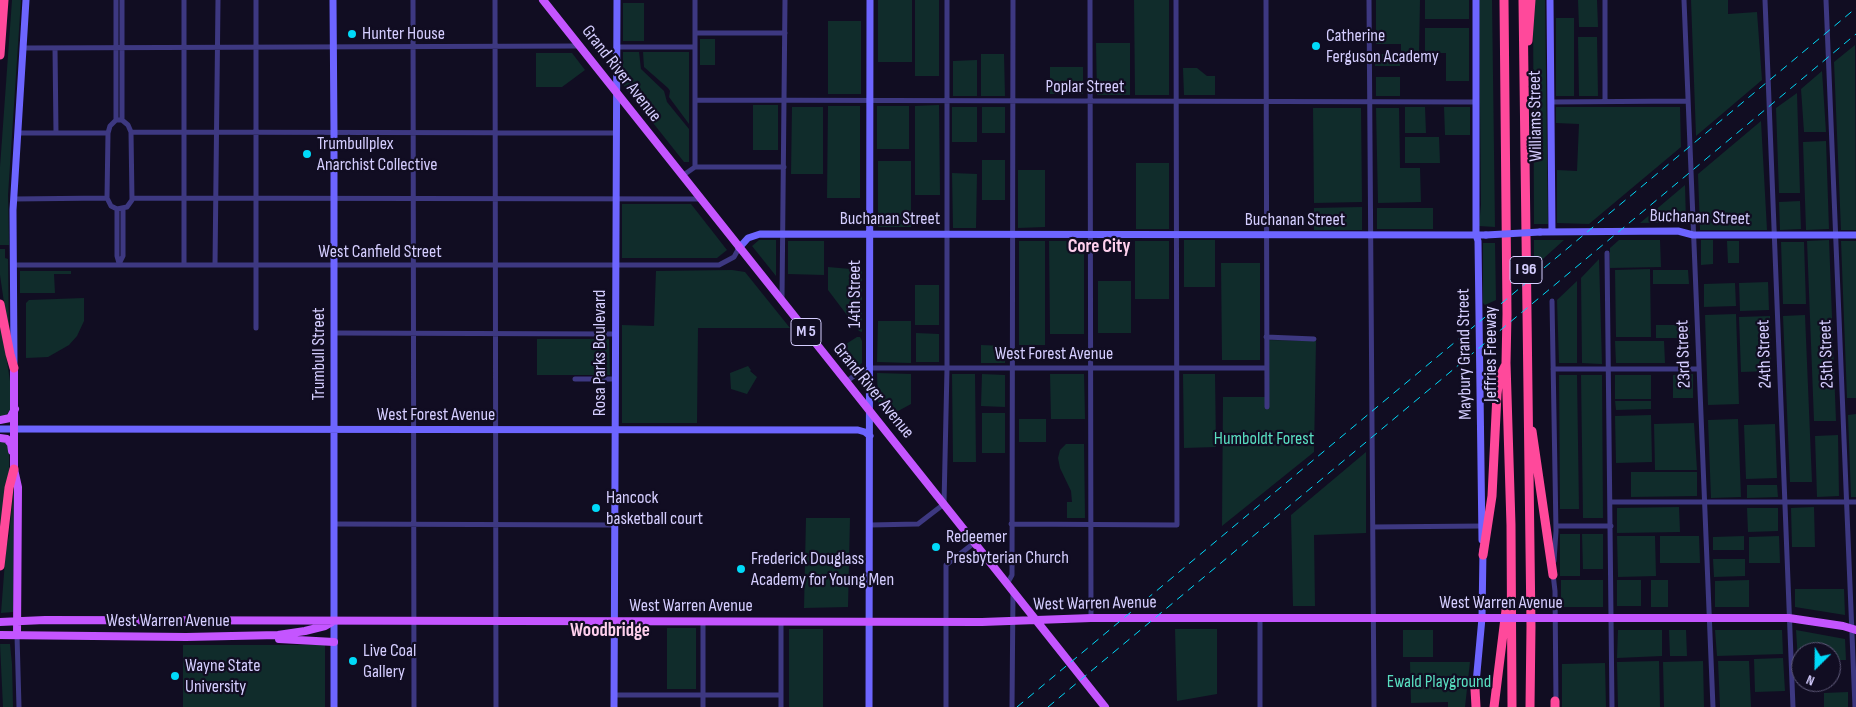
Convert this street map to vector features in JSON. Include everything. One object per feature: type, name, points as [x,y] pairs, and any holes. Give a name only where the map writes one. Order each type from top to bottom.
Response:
[{"type":"highway","points":[[0,55],[4,0]]},
{"type":"highway","name":"Jeffries Freeway","points":[[1504,0],[1508,314],[1506,363],[1511,525],[1512,707]]},
{"type":"highway","name":"Jeffries Freeway","points":[[1523,0],[1531,626],[1530,707]]},
{"type":"highway","points":[[1524,114],[1531,0]]},
{"type":"highway","points":[[0,304],[14,368]]},
{"type":"highway","points":[[1483,555],[1492,496],[1497,394],[1499,378],[1506,363]]},
{"type":"highway","points":[[1528,405],[1553,575]]},
{"type":"highway","points":[[0,566],[9,488],[15,465]]},
{"type":"highway","points":[[1494,707],[1510,572]]},
{"type":"highway","points":[[1531,626],[1534,640],[1536,707]]},
{"type":"highway","points":[[1474,707],[1475,689]]},
{"type":"main road","name":"Grand River Avenue","points":[[543,0],[1013,591],[1100,705]]},
{"type":"main road","points":[[14,368],[15,465]]},
{"type":"main road","points":[[2,420],[10,418],[15,408]]},
{"type":"main road","points":[[1,438],[7,439],[10,444],[18,487],[17,635]]},
{"type":"main road","name":"West Warren Avenue","points":[[4,621],[946,622],[1091,618],[1789,618],[1854,630]]},
{"type":"main road","points":[[31,635],[28,627],[33,620]]},
{"type":"main road","points":[[122,636],[119,632],[119,627],[125,621]]},
{"type":"main road","points":[[233,621],[238,625],[237,636],[334,642]]},
{"type":"main road","name":"West Warren Avenue","points":[[4,635],[237,636],[294,634],[325,626],[334,621]]},
{"type":"street","points":[[14,368],[14,190],[26,0]]},
{"type":"street","points":[[116,0],[116,120],[110,126],[108,133],[107,198],[112,206],[120,209],[127,207],[132,198],[131,132],[128,125],[122,120],[116,120]]},
{"type":"street","points":[[122,0],[122,120]]},
{"type":"street","points":[[184,0],[184,265]]},
{"type":"street","points":[[215,265],[218,0]]},
{"type":"street","points":[[256,0],[256,328]]},
{"type":"street","name":"Trumbull Street","points":[[332,0],[334,132],[334,707]]},
{"type":"street","points":[[413,0],[414,707]]},
{"type":"street","points":[[495,0],[496,707]]},
{"type":"street","name":"Rosa Parks Boulevard","points":[[614,707],[617,0]]},
{"type":"street","points":[[695,0],[695,167]]},
{"type":"street","points":[[781,301],[784,234],[785,0]]},
{"type":"street","name":"14th Street","points":[[869,707],[870,0]]},
{"type":"street","points":[[870,526],[918,524],[944,504],[947,368],[947,0]]},
{"type":"street","points":[[1007,584],[1012,575],[1013,0]]},
{"type":"street","points":[[1090,0],[1091,618]]},
{"type":"street","points":[[1011,524],[1177,525],[1176,0]]},
{"type":"street","points":[[1266,0],[1267,406]]},
{"type":"street","points":[[1369,0],[1374,707]]},
{"type":"street","name":"Maybury Grand Street","points":[[1475,689],[1482,618],[1483,555],[1478,246],[1476,235],[1476,0]]},
{"type":"street","name":"Williams Street","points":[[1550,0],[1552,232]]},
{"type":"street","points":[[1604,0],[1606,101]]},
{"type":"street","name":"23rd Street","points":[[1684,0],[1713,707]]},
{"type":"street","name":"24th Street","points":[[1765,0],[1793,707]]},
{"type":"street","name":"25th Street","points":[[1826,0],[1846,502],[1854,630],[1855,707]]},
{"type":"street","points":[[695,33],[785,33]]},
{"type":"street","points":[[23,48],[579,46]]},
{"type":"street","points":[[617,47],[695,47]]},
{"type":"street","points":[[56,48],[56,133]]},
{"type":"street","name":"Poplar Street","points":[[695,100],[1476,102]]},
{"type":"street","points":[[1551,102],[1688,101]]},
{"type":"street","points":[[18,132],[108,133]]},
{"type":"street","points":[[131,132],[616,133]]},
{"type":"street","points":[[682,176],[695,167],[784,167]]},
{"type":"street","points":[[14,199],[107,198]]},
{"type":"street","points":[[132,198],[700,199]]},
{"type":"street","points":[[119,264],[117,256],[120,209]]},
{"type":"street","name":"Buchanan Street","points":[[739,248],[754,235],[784,234],[1486,235],[1540,232],[1678,231],[1693,235],[1856,235]]},
{"type":"street","name":"West Canfield Street","points":[[14,264],[719,265],[734,257],[739,248]]},
{"type":"street","points":[[1607,253],[1612,707]]},
{"type":"street","points":[[1552,302],[1556,526],[1552,618],[1555,705]]},
{"type":"street","points":[[334,333],[615,334]]},
{"type":"street","points":[[1266,337],[1314,339]]},
{"type":"street","name":"West Forest Avenue","points":[[846,382],[859,372],[870,368],[1266,368]]},
{"type":"street","points":[[1553,369],[1699,369]]},
{"type":"street","points":[[575,379],[615,379]]},
{"type":"street","name":"West Forest Avenue","points":[[2,429],[858,430],[870,436]]},
{"type":"street","points":[[1610,502],[1856,502]]},
{"type":"street","points":[[334,524],[614,525]]},
{"type":"street","points":[[1373,527],[1482,526]]},
{"type":"street","points":[[1556,526],[1611,526]]},
{"type":"street","points":[[946,707],[946,565],[974,543]]},
{"type":"street","points":[[1012,707],[1013,591]]},
{"type":"street","points":[[1260,618],[1260,707]]},
{"type":"street","points":[[703,621],[703,707]]},
{"type":"street","points":[[781,621],[781,707]]},
{"type":"street","points":[[17,635],[18,707]]},
{"type":"street","points":[[614,695],[781,695]]},
{"type":"green space","points":[[12,0],[21,0],[8,195],[9,245],[0,245],[0,167]]},
{"type":"green space","points":[[878,0],[912,0],[912,62],[878,62]]},
{"type":"green space","points":[[915,0],[939,0],[939,76],[915,76]]},
{"type":"green space","points":[[1134,0],[1169,0],[1169,95],[1135,95]]},
{"type":"green space","points":[[1376,0],[1420,0],[1419,53],[1401,52],[1401,44],[1376,44]]},
{"type":"green space","points":[[1425,0],[1469,0],[1469,19],[1425,19]]},
{"type":"green space","points":[[1479,0],[1492,0],[1495,227],[1479,226],[1481,205]]},
{"type":"green space","points":[[1533,0],[1545,0],[1548,224],[1534,224]]},
{"type":"green space","points":[[1578,0],[1597,0],[1598,27],[1579,27]]},
{"type":"green space","points":[[1691,0],[1728,0],[1728,14],[1757,12],[1762,80],[1696,136]]},
{"type":"green space","points":[[623,3],[644,3],[644,41],[623,41]]},
{"type":"green space","points":[[1556,18],[1574,18],[1574,96],[1556,96]]},
{"type":"green space","points":[[828,21],[861,21],[861,94],[828,94]]},
{"type":"green space","points":[[1425,28],[1469,28],[1469,81],[1446,81],[1446,53],[1425,53]]},
{"type":"green space","points":[[1578,37],[1597,37],[1598,96],[1579,96]]},
{"type":"green space","points":[[700,39],[715,39],[715,65],[700,65]]},
{"type":"green space","points":[[1096,43],[1130,43],[1130,95],[1097,95]]},
{"type":"green space","points":[[1855,45],[1856,230],[1841,230],[1834,62]]},
{"type":"green space","points":[[623,52],[639,52],[641,69],[664,91],[667,102],[689,129],[689,162],[684,162],[623,85]]},
{"type":"green space","points":[[643,52],[689,52],[689,124],[669,97],[670,91],[668,88],[644,67]]},
{"type":"green space","points":[[536,53],[572,53],[585,70],[562,87],[536,87]]},
{"type":"green space","points":[[981,54],[1004,54],[1005,96],[981,96]]},
{"type":"green space","points":[[1375,54],[1400,54],[1400,66],[1375,66]]},
{"type":"green space","points":[[977,60],[977,96],[953,96],[953,61]]},
{"type":"green space","points":[[1050,67],[1083,67],[1083,94],[1050,94]]},
{"type":"green space","points":[[1183,68],[1197,68],[1207,76],[1215,76],[1215,95],[1184,95]]},
{"type":"green space","points":[[1822,71],[1826,132],[1804,132],[1801,89]]},
{"type":"green space","points":[[1376,77],[1400,77],[1400,96],[1376,96]]},
{"type":"green space","points":[[1797,93],[1800,193],[1779,193],[1776,108]]},
{"type":"green space","points":[[753,105],[778,105],[778,150],[753,150]]},
{"type":"green space","points":[[939,105],[940,195],[915,195],[915,106]]},
{"type":"green space","points":[[828,106],[860,106],[860,198],[827,198]]},
{"type":"green space","points":[[877,106],[909,106],[909,149],[877,149]]},
{"type":"green space","points":[[792,107],[823,107],[823,174],[791,174]]},
{"type":"green space","points":[[952,107],[977,107],[977,142],[952,142]]},
{"type":"green space","points":[[982,107],[1005,107],[1005,133],[982,133]]},
{"type":"green space","points":[[1405,107],[1425,107],[1426,133],[1405,133]]},
{"type":"green space","points":[[1444,107],[1470,107],[1470,135],[1445,135]]},
{"type":"green space","points":[[1556,107],[1680,107],[1681,147],[1589,224],[1557,223],[1557,170],[1577,171],[1579,124],[1556,123]]},
{"type":"green space","points":[[1313,108],[1361,108],[1362,202],[1314,203]]},
{"type":"green space","points":[[1376,108],[1399,108],[1400,168],[1420,168],[1421,202],[1378,203]]},
{"type":"green space","points":[[1761,121],[1767,230],[1700,230],[1698,174]]},
{"type":"green space","points":[[1405,137],[1439,137],[1440,163],[1405,163]]},
{"type":"green space","points":[[1826,141],[1829,229],[1806,230],[1803,142]]},
{"type":"green space","points":[[982,160],[1005,160],[1005,200],[982,200]]},
{"type":"green space","points":[[878,161],[911,161],[911,227],[878,227]]},
{"type":"green space","points":[[1136,163],[1169,163],[1169,229],[1136,229]]},
{"type":"green space","points":[[1018,170],[1045,170],[1045,227],[1018,228]]},
{"type":"green space","points":[[952,173],[977,174],[976,228],[953,228]]},
{"type":"green space","points":[[1685,185],[1686,222],[1640,223]]},
{"type":"green space","points":[[1800,201],[1801,229],[1780,230],[1779,202]]},
{"type":"green space","points":[[622,204],[691,204],[727,250],[717,258],[622,258]]},
{"type":"green space","points":[[1362,207],[1362,230],[1314,230],[1314,208]]},
{"type":"green space","points":[[1377,208],[1433,208],[1433,229],[1377,229]]},
{"type":"green space","points":[[759,240],[776,240],[776,276],[752,246]]},
{"type":"green space","points":[[1184,240],[1215,240],[1215,287],[1184,287]]},
{"type":"green space","points":[[1534,240],[1564,240],[1534,267]]},
{"type":"green space","points":[[1619,240],[1660,240],[1661,267],[1610,268],[1610,248]]},
{"type":"green space","points":[[1701,240],[1713,240],[1713,264],[1701,265]]},
{"type":"green space","points":[[1829,240],[1836,421],[1814,421],[1807,241]]},
{"type":"green space","points":[[788,241],[824,241],[824,275],[788,274]]},
{"type":"green space","points":[[1019,241],[1045,241],[1045,345],[1019,345]]},
{"type":"green space","points":[[1049,241],[1084,241],[1084,334],[1050,334]]},
{"type":"green space","points":[[1135,241],[1169,241],[1169,299],[1135,299]]},
{"type":"green space","points":[[1727,241],[1739,241],[1739,263],[1728,263]]},
{"type":"green space","points":[[1841,241],[1856,241],[1856,398],[1847,398]]},
{"type":"green space","points":[[1781,242],[1804,242],[1806,304],[1783,304]]},
{"type":"green space","points":[[1483,243],[1495,243],[1496,300],[1485,305],[1483,303]]},
{"type":"green space","points":[[0,249],[5,249],[5,258],[8,259],[9,337],[0,275]]},
{"type":"green space","points":[[1599,259],[1602,364],[1582,363],[1581,278]]},
{"type":"green space","points":[[1221,263],[1260,263],[1260,360],[1222,360]]},
{"type":"green space","points":[[828,267],[862,270],[862,332],[859,331],[828,290]]},
{"type":"green space","points":[[1650,269],[1651,337],[1616,337],[1615,270]]},
{"type":"green space","points":[[732,270],[745,272],[790,328],[698,328],[697,423],[622,423],[622,325],[654,326],[656,271]]},
{"type":"green space","points":[[1653,270],[1688,270],[1689,284],[1653,284]]},
{"type":"green space","points":[[20,271],[71,271],[71,274],[54,274],[55,293],[20,293]]},
{"type":"green space","points":[[1098,281],[1131,281],[1131,333],[1098,333]]},
{"type":"green space","points":[[1577,281],[1577,363],[1559,363],[1557,300]]},
{"type":"green space","points":[[1768,282],[1769,310],[1740,311],[1739,283]]},
{"type":"green space","points":[[1735,283],[1736,306],[1704,307],[1704,284]]},
{"type":"green space","points":[[915,285],[939,285],[939,325],[915,325]]},
{"type":"green space","points":[[84,298],[84,321],[77,336],[69,345],[48,357],[26,358],[26,303],[29,300]]},
{"type":"green space","points":[[1736,314],[1739,404],[1708,405],[1705,315]]},
{"type":"green space","points":[[1805,315],[1812,482],[1790,482],[1783,316]]},
{"type":"green space","points":[[0,316],[10,381],[10,410],[5,416],[0,417]]},
{"type":"green space","points":[[1770,316],[1771,371],[1741,372],[1739,317]]},
{"type":"green space","points":[[878,321],[911,321],[911,363],[877,362]]},
{"type":"green space","points":[[1656,325],[1690,325],[1690,338],[1656,338]]},
{"type":"green space","points":[[916,333],[939,334],[939,362],[916,362]]},
{"type":"green space","points":[[860,337],[862,341],[862,363],[851,371],[835,351]]},
{"type":"green space","points":[[537,339],[609,339],[610,375],[537,375]]},
{"type":"green space","name":"Humboldt Forest","points":[[1267,340],[1316,341],[1314,452],[1222,526],[1223,397],[1267,397]]},
{"type":"green space","points":[[1615,341],[1664,341],[1665,363],[1616,363]]},
{"type":"green space","points":[[981,345],[1005,346],[1005,363],[981,363]]},
{"type":"green space","points":[[748,366],[750,371],[757,377],[747,394],[731,389],[730,373]]},
{"type":"green space","points":[[877,373],[911,374],[911,404],[887,417],[878,405]]},
{"type":"green space","points":[[952,374],[975,374],[976,462],[953,462]]},
{"type":"green space","points":[[982,374],[1005,375],[1005,407],[981,406]]},
{"type":"green space","points":[[1050,374],[1084,374],[1085,419],[1051,419]]},
{"type":"green space","points":[[1183,374],[1215,374],[1216,447],[1184,448]]},
{"type":"green space","points":[[1693,374],[1693,398],[1673,398],[1673,375]]},
{"type":"green space","points":[[1559,375],[1577,375],[1579,509],[1560,509]]},
{"type":"green space","points":[[1581,375],[1602,375],[1603,518],[1583,518]]},
{"type":"green space","points":[[1615,375],[1651,375],[1651,399],[1615,399]]},
{"type":"green space","points":[[1615,401],[1651,401],[1651,409],[1616,410]]},
{"type":"green space","points":[[982,413],[1005,413],[1005,453],[982,453]]},
{"type":"green space","points":[[1856,414],[1856,497],[1851,497],[1848,415]]},
{"type":"green space","points":[[1651,415],[1652,462],[1616,463],[1615,416]]},
{"type":"green space","points":[[1019,419],[1046,419],[1046,442],[1019,442]]},
{"type":"green space","points":[[1738,419],[1741,497],[1711,498],[1708,420]]},
{"type":"green space","points":[[1694,423],[1697,470],[1655,470],[1654,424]]},
{"type":"green space","points":[[1775,424],[1777,478],[1746,479],[1744,425]]},
{"type":"green space","points":[[1838,435],[1839,496],[1817,497],[1815,436]]},
{"type":"green space","points":[[0,441],[6,443],[9,449],[9,475],[0,539]]},
{"type":"green space","points":[[1066,444],[1084,444],[1085,518],[1067,518],[1067,502],[1072,502],[1071,491],[1060,468],[1058,458],[1060,450]]},
{"type":"green space","points":[[1366,452],[1366,533],[1314,535],[1315,606],[1293,606],[1291,515]]},
{"type":"green space","points":[[1631,472],[1697,472],[1697,496],[1631,497]]},
{"type":"green space","points":[[1747,485],[1777,485],[1778,497],[1747,498]]},
{"type":"green space","points":[[14,486],[13,612],[1,613],[6,548]]},
{"type":"green space","points":[[1679,507],[1680,532],[1617,533],[1617,508]]},
{"type":"green space","points":[[1814,507],[1815,547],[1792,547],[1791,508]]},
{"type":"green space","points":[[1747,508],[1778,508],[1778,531],[1748,532]]},
{"type":"green space","points":[[806,518],[850,518],[848,607],[804,608]]},
{"type":"green space","points":[[1560,534],[1580,534],[1580,576],[1560,576]]},
{"type":"green space","points":[[1582,534],[1603,534],[1603,569],[1583,569]]},
{"type":"green space","points":[[1617,536],[1655,536],[1656,576],[1618,577]]},
{"type":"green space","points":[[1660,536],[1699,536],[1700,563],[1660,563]]},
{"type":"green space","points":[[1744,536],[1744,550],[1713,550],[1713,537]]},
{"type":"green space","points":[[1779,536],[1780,563],[1749,563],[1749,537]]},
{"type":"green space","points":[[1713,559],[1745,559],[1745,576],[1714,577]]},
{"type":"green space","points":[[1561,580],[1603,580],[1603,607],[1561,607]]},
{"type":"green space","points":[[1617,580],[1641,580],[1641,606],[1617,606]]},
{"type":"green space","points":[[1651,580],[1668,580],[1668,607],[1651,607]]},
{"type":"green space","points":[[1749,580],[1749,607],[1715,607],[1715,581]]},
{"type":"green space","points":[[1795,589],[1844,589],[1845,615],[1795,607]]},
{"type":"green space","points":[[667,628],[696,628],[696,689],[667,689]]},
{"type":"green space","points":[[789,629],[823,629],[823,707],[789,707]]},
{"type":"green space","points":[[1175,629],[1217,629],[1217,694],[1177,701]]},
{"type":"green space","points":[[1403,630],[1433,630],[1433,657],[1403,657]]},
{"type":"green space","points":[[1618,630],[1662,630],[1662,656],[1617,658]]},
{"type":"green space","points":[[1669,630],[1686,630],[1687,656],[1670,656]]},
{"type":"green space","points":[[1715,630],[1782,630],[1783,654],[1717,656]]},
{"type":"green space","points":[[1796,630],[1845,639],[1846,660],[1841,660],[1841,642],[1797,642]]},
{"type":"green space","points":[[0,644],[10,644],[13,707],[3,707]]},
{"type":"green space","points":[[183,645],[325,645],[325,707],[183,707]]},
{"type":"green space","points":[[1783,658],[1785,691],[1755,692],[1754,659]]},
{"type":"green space","points":[[1659,661],[1660,707],[1618,707],[1617,662]]},
{"type":"green space","points":[[1703,661],[1704,707],[1664,707],[1663,662]]},
{"type":"green space","points":[[1718,661],[1749,661],[1751,707],[1720,707]]},
{"type":"green space","name":"Ewald Playground","points":[[1410,662],[1470,662],[1465,707],[1448,707],[1448,702],[1411,703]]},
{"type":"green space","points":[[1605,663],[1606,707],[1562,707],[1562,664]]},
{"type":"green space","points":[[1848,692],[1848,707],[1824,707],[1824,693]]},
{"type":"railway","points":[[1017,707],[1856,8]]},
{"type":"railway","points":[[1048,707],[1856,34]]},
{"type":"place","name":"Hunter House","points":[[352,34]]},
{"type":"place","name":"Catherine Ferguson Academy","points":[[1316,46]]},
{"type":"place","name":"Trumbullplex Anarchist Collective","points":[[307,154]]},
{"type":"place","name":"Hancock basketball court","points":[[596,508]]},
{"type":"place","name":"Redeemer Presbyterian Church","points":[[936,547]]},
{"type":"place","name":"Frederick Douglass Academy for Young Men","points":[[741,569]]},
{"type":"place","name":"Live Coal Gallery","points":[[353,661]]},
{"type":"place","name":"Wayne State University","points":[[175,676]]},
{"type":"district","name":"Core City","points":[[1099,247]]},
{"type":"district","name":"Woodbridge","points":[[610,631]]}]
